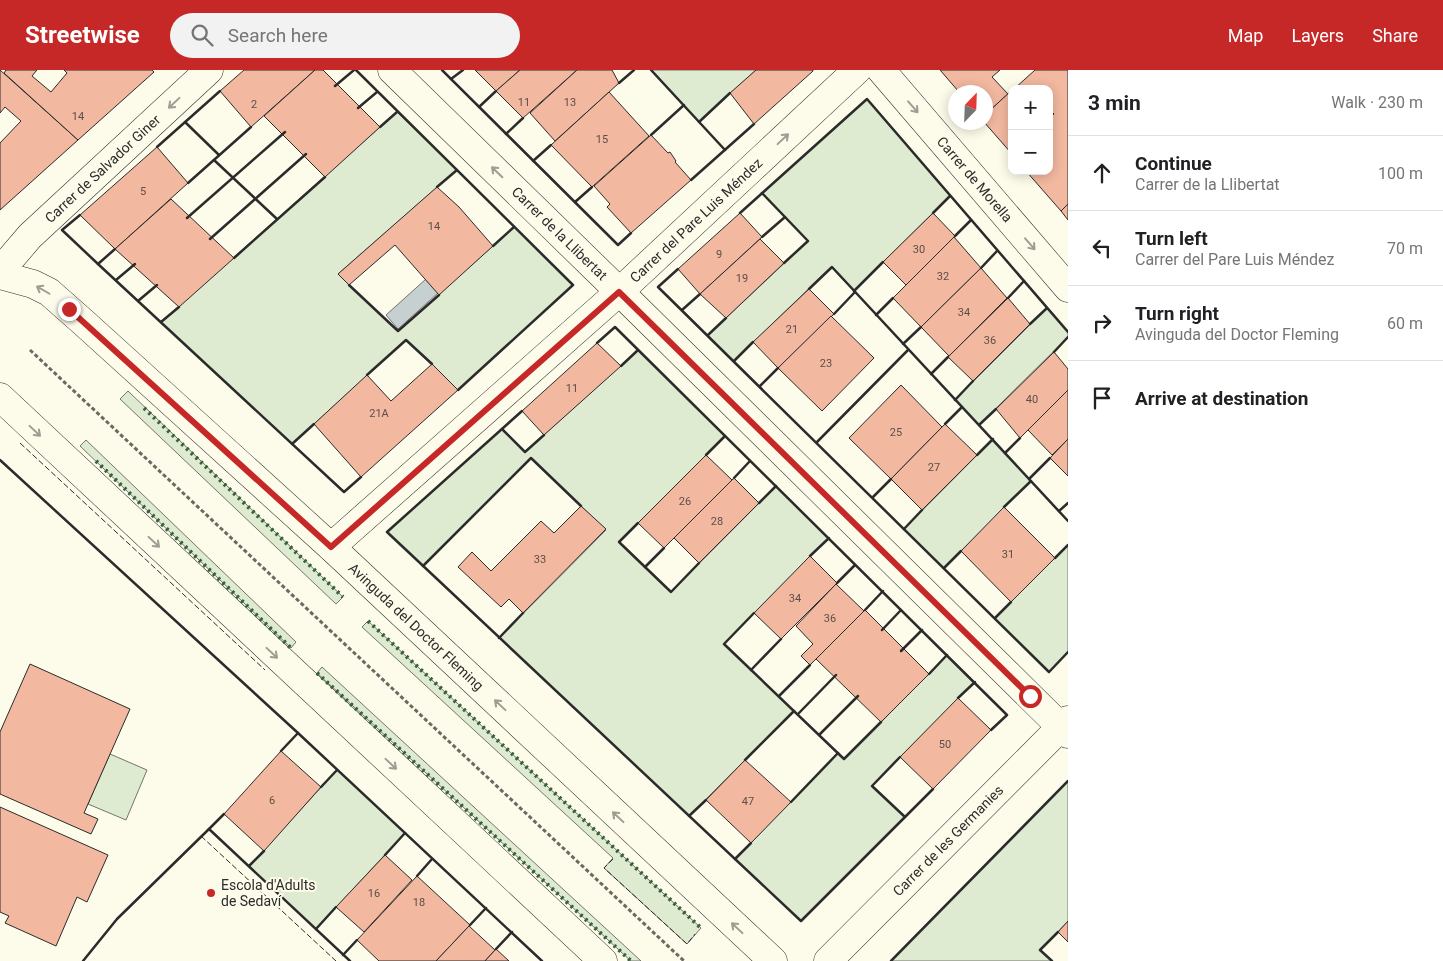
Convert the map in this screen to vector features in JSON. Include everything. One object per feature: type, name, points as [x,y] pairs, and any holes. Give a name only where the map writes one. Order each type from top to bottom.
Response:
[{"type":"street","name":"Carrer de la Llibertat","points":[[392,70],[1066,727]]},
{"type":"street","name":"Carrer del Pare Luis Méndez","points":[[331,547],[619,292],[857,70]]},
{"type":"street","name":"Carrer de Morella","points":[[881,70],[1068,288]]},
{"type":"street","name":"Carrer de Salvador Giner","points":[[0,273],[30,236],[196,74]]},
{"type":"street","name":"Avinguda del Doctor Fleming","points":[[0,273],[33,284],[49,292],[84,322],[331,547],[772,961]]},
{"type":"street","points":[[0,397],[603,961]]},
{"type":"street","name":"Carrer de les Germanies","points":[[828,961],[1066,727]]},
{"type":"path","points":[[30,350],[684,961]]},
{"type":"green space","points":[[651,70],[756,70],[699,122]]},
{"type":"green space","points":[[867,99],[950,196],[854,291],[831,267],[734,361],[708,335],[808,241],[762,193]]},
{"type":"green space","points":[[397,112],[457,170],[338,274],[398,331],[514,227],[573,285],[458,390],[406,340],[292,444],[161,322]]},
{"type":"green space","points":[[1047,308],[1068,332],[1068,337],[979,425],[955,400]]},
{"type":"green space","points":[[638,350],[725,436],[619,542],[671,592],[776,486],[829,538],[724,643],[794,711],[689,816],[499,638],[606,530],[531,458],[423,566],[387,532],[502,429],[525,452]]},
{"type":"green space","points":[[128,391],[343,597],[336,604],[120,399]]},
{"type":"green space","points":[[993,439],[1031,481],[944,568],[904,529]]},
{"type":"green space","points":[[86,440],[296,642],[291,648],[80,446]]},
{"type":"green space","points":[[1068,545],[1068,652],[1049,672],[995,618]]},
{"type":"green space","points":[[368,621],[701,928],[687,944],[604,868],[613,858],[362,627]]},
{"type":"green space","points":[[947,655],[975,682],[872,785],[905,817],[801,921],[735,859],[838,753],[845,759]]},
{"type":"green space","points":[[322,667],[641,961],[631,961],[317,673]]},
{"type":"green space","points":[[110,754],[147,770],[126,820],[88,804]]},
{"type":"green space","points":[[337,770],[405,833],[316,929],[249,866]]},
{"type":"green space","points":[[1068,781],[1068,921],[1041,950],[1052,961],[891,961]]},
{"type":"shaded area","points":[[426,279],[438,293],[398,329],[386,315]]},
{"type":"building","points":[[0,70],[78,140],[0,210],[0,143],[21,121],[5,107],[0,113]]},
{"type":"building","points":[[6,70],[37,70],[32,76],[51,92],[67,73],[64,70],[152,70],[154,72],[78,140],[4,73]]},
{"type":"building","points":[[244,70],[315,70],[251,127],[220,91]]},
{"type":"building","points":[[315,70],[323,70],[380,127],[325,177],[264,116]]},
{"type":"building","points":[[475,70],[520,70],[496,91]]},
{"type":"building","points":[[520,70],[577,70],[523,118],[496,91]]},
{"type":"building","points":[[577,70],[612,70],[619,83],[555,141],[530,113]]},
{"type":"building","points":[[756,70],[813,71],[754,124],[730,93]]},
{"type":"building","points":[[940,70],[1000,70],[992,77],[1008,94],[993,108],[993,85],[953,85]]},
{"type":"building","points":[[1035,70],[1068,70],[1068,204],[1061,211],[1030,175],[1053,175],[1053,85],[1018,85]]},
{"type":"building","points":[[609,92],[649,136],[592,187],[551,145]]},
{"type":"building","points":[[1008,94],[1008,149],[991,130],[993,130],[993,108]]},
{"type":"building","points":[[651,135],[668,153],[670,152],[675,162],[691,180],[631,233],[607,207],[610,204],[594,186]]},
{"type":"building","points":[[157,147],[188,183],[115,249],[80,215]]},
{"type":"building","points":[[437,187],[459,207],[493,246],[439,295],[395,245],[349,285],[338,274]]},
{"type":"building","points":[[171,199],[234,258],[179,307],[115,249]]},
{"type":"building","points":[[1068,204],[1068,220],[1061,211]]},
{"type":"building","points":[[740,213],[762,237],[700,294],[678,269]]},
{"type":"building","points":[[933,213],[955,236],[906,285],[883,262]]},
{"type":"building","points":[[954,237],[981,268],[921,327],[893,298]]},
{"type":"building","points":[[760,239],[784,263],[726,318],[700,294]]},
{"type":"building","points":[[981,268],[1007,298],[949,356],[921,327]]},
{"type":"building","points":[[809,289],[834,314],[778,368],[753,342]]},
{"type":"building","points":[[1008,298],[1030,324],[973,381],[948,357]]},
{"type":"building","points":[[831,316],[874,358],[822,411],[778,368]]},
{"type":"building","points":[[597,343],[621,366],[544,435],[522,411]]},
{"type":"building","points":[[1054,352],[1068,369],[1068,390],[1020,438],[996,409]]},
{"type":"building","points":[[432,364],[458,390],[361,477],[314,424],[367,375],[391,401]]},
{"type":"building","points":[[901,385],[942,427],[891,479],[849,438]]},
{"type":"building","points":[[1068,390],[1068,439],[1052,455],[1028,430]]},
{"type":"building","points":[[945,424],[977,455],[922,510],[891,479]]},
{"type":"building","points":[[1068,439],[1068,476],[1050,458]]},
{"type":"building","points":[[706,455],[732,480],[664,548],[638,523]]},
{"type":"building","points":[[734,478],[759,503],[699,563],[674,538]]},
{"type":"building","points":[[581,506],[606,529],[523,613],[509,599],[501,607],[458,567],[472,552],[491,571],[541,521],[554,533]]},
{"type":"building","points":[[1004,507],[1055,558],[1011,602],[961,551]]},
{"type":"building","points":[[810,556],[837,583],[781,639],[754,613]]},
{"type":"building","points":[[836,584],[864,611],[810,665],[801,656],[813,644],[796,626]]},
{"type":"building","points":[[865,610],[929,674],[881,722],[816,659]]},
{"type":"building","points":[[30,664],[130,709],[84,813],[98,819],[91,834],[0,794],[0,732]]},
{"type":"building","points":[[958,698],[991,730],[933,789],[900,757]]},
{"type":"building","points":[[281,751],[321,787],[264,851],[224,814]]},
{"type":"building","points":[[745,760],[791,802],[751,843],[706,800]]},
{"type":"building","points":[[0,807],[108,855],[87,902],[77,897],[56,946],[5,923],[9,916],[0,912]]},
{"type":"building","points":[[385,855],[412,880],[364,932],[336,907]]},
{"type":"building","points":[[417,876],[470,925],[436,961],[379,961],[357,940]]},
{"type":"building","points":[[1068,921],[1068,942],[1058,932]]},
{"type":"building","points":[[469,926],[495,950],[485,961],[436,961]]},
{"type":"building","points":[[496,949],[509,961],[485,961]]},
{"type":"hedge","points":[[144,408],[343,597]]},
{"type":"hedge","points":[[96,461],[291,648]]},
{"type":"hedge","points":[[368,621],[701,928]]},
{"type":"hedge","points":[[317,673],[631,961]]},
{"type":"fence","points":[[20,443],[265,670]]},
{"type":"fence","points":[[201,836],[336,961]]},
{"type":"fence","points":[[613,859],[604,868],[687,944],[695,934]]},
{"type":"wall","points":[[335,86],[354,70]]},
{"type":"wall","points":[[356,70],[573,285],[458,390]]},
{"type":"wall","points":[[442,70],[618,245],[631,233]]},
{"type":"wall","points":[[451,79],[463,70]]},
{"type":"wall","points":[[619,83],[634,70]]},
{"type":"wall","points":[[651,70],[725,150]]},
{"type":"wall","points":[[157,147],[220,91]]},
{"type":"wall","points":[[479,107],[496,91]]},
{"type":"wall","points":[[358,108],[377,92]]},
{"type":"wall","points":[[699,122],[730,93]]},
{"type":"wall","points":[[740,213],[867,99],[1068,332]]},
{"type":"wall","points":[[651,135],[684,105]]},
{"type":"wall","points":[[380,127],[397,112]]},
{"type":"wall","points":[[506,134],[523,118]]},
{"type":"wall","points":[[185,122],[219,155]]},
{"type":"wall","points":[[691,180],[754,124]]},
{"type":"wall","points":[[188,183],[251,127]]},
{"type":"wall","points":[[187,218],[285,132]]},
{"type":"wall","points":[[533,161],[551,145]]},
{"type":"wall","points":[[210,239],[306,154]]},
{"type":"wall","points":[[214,160],[277,219]]},
{"type":"wall","points":[[437,187],[457,170]]},
{"type":"wall","points":[[234,258],[325,177]]},
{"type":"wall","points":[[575,202],[592,187]]},
{"type":"wall","points":[[762,193],[808,241],[784,263]]},
{"type":"wall","points":[[933,213],[950,196]]},
{"type":"wall","points":[[80,215],[62,230],[98,264],[344,492],[361,477]]},
{"type":"wall","points":[[762,237],[785,217]]},
{"type":"wall","points":[[955,236],[971,220]]},
{"type":"wall","points":[[493,246],[514,227]]},
{"type":"wall","points":[[98,264],[115,249]]},
{"type":"wall","points":[[981,268],[997,251]]},
{"type":"wall","points":[[854,291],[883,262]]},
{"type":"wall","points":[[116,280],[135,264]]},
{"type":"wall","points":[[809,289],[832,267],[1068,521]]},
{"type":"wall","points":[[678,269],[658,287],[1049,672],[1068,652]]},
{"type":"wall","points":[[1008,298],[1024,281]]},
{"type":"wall","points":[[138,301],[157,285]]},
{"type":"wall","points":[[349,285],[398,331],[439,295]]},
{"type":"wall","points":[[834,314],[855,292]]},
{"type":"wall","points":[[682,310],[700,294]]},
{"type":"wall","points":[[876,315],[893,298]]},
{"type":"wall","points":[[161,322],[179,307]]},
{"type":"wall","points":[[1030,324],[1047,308]]},
{"type":"wall","points":[[708,335],[726,318]]},
{"type":"wall","points":[[597,343],[615,327],[1007,715],[991,730]]},
{"type":"wall","points":[[903,344],[921,327]]},
{"type":"wall","points":[[1054,352],[1068,337]]},
{"type":"wall","points":[[367,375],[406,340],[432,364]]},
{"type":"wall","points":[[734,361],[753,342]]},
{"type":"wall","points":[[621,366],[638,350]]},
{"type":"wall","points":[[817,442],[908,350]]},
{"type":"wall","points":[[931,374],[948,357]]},
{"type":"wall","points":[[760,386],[778,368]]},
{"type":"wall","points":[[955,400],[973,381]]},
{"type":"wall","points":[[945,424],[962,407]]},
{"type":"wall","points":[[979,425],[996,409]]},
{"type":"wall","points":[[522,411],[387,532],[801,921],[933,789]]},
{"type":"wall","points":[[292,444],[314,424]]},
{"type":"wall","points":[[502,429],[525,452],[544,435]]},
{"type":"wall","points":[[706,455],[725,436]]},
{"type":"wall","points":[[1005,453],[1020,438]]},
{"type":"wall","points":[[977,455],[993,439]]},
{"type":"wall","points":[[423,566],[531,458],[581,506]]},
{"type":"wall","points":[[1029,479],[1050,458]]},
{"type":"wall","points":[[0,460],[298,733]]},
{"type":"wall","points":[[734,478],[750,461]]},
{"type":"wall","points":[[873,497],[891,479]]},
{"type":"wall","points":[[1004,507],[1031,481]]},
{"type":"wall","points":[[759,503],[776,486]]},
{"type":"wall","points":[[1059,511],[1068,503]]},
{"type":"wall","points":[[904,529],[922,510]]},
{"type":"wall","points":[[638,523],[619,542],[671,592],[699,563]]},
{"type":"wall","points":[[810,556],[829,538]]},
{"type":"wall","points":[[1055,558],[1068,545]]},
{"type":"wall","points":[[645,567],[664,548]]},
{"type":"wall","points":[[944,568],[961,551]]},
{"type":"wall","points":[[837,583],[855,565]]},
{"type":"wall","points":[[865,610],[883,591]]},
{"type":"wall","points":[[995,618],[1011,602]]},
{"type":"wall","points":[[882,630],[901,610]]},
{"type":"wall","points":[[499,638],[523,613]]},
{"type":"wall","points":[[754,613],[724,644],[844,759],[881,722]]},
{"type":"wall","points":[[901,651],[922,630]]},
{"type":"wall","points":[[751,670],[781,639]]},
{"type":"wall","points":[[929,674],[947,655]]},
{"type":"wall","points":[[779,696],[810,665]]},
{"type":"wall","points":[[798,714],[836,675]]},
{"type":"wall","points":[[958,698],[975,682]]},
{"type":"wall","points":[[819,735],[858,696]]},
{"type":"wall","points":[[745,760],[794,711]]},
{"type":"wall","points":[[281,751],[298,733],[542,961]]},
{"type":"wall","points":[[791,802],[838,753]]},
{"type":"wall","points":[[900,757],[872,786],[905,817]]},
{"type":"wall","points":[[321,787],[337,770]]},
{"type":"wall","points":[[891,961],[1068,781]]},
{"type":"wall","points":[[689,816],[706,800]]},
{"type":"wall","points":[[224,814],[209,829],[350,961]]},
{"type":"wall","points":[[83,961],[117,919],[209,829]]},
{"type":"wall","points":[[385,855],[405,833]]},
{"type":"wall","points":[[735,859],[751,843]]},
{"type":"wall","points":[[249,866],[264,851]]},
{"type":"wall","points":[[417,876],[432,859]]},
{"type":"wall","points":[[316,929],[336,907]]},
{"type":"wall","points":[[470,925],[486,908]]},
{"type":"wall","points":[[496,949],[512,932]]},
{"type":"wall","points":[[1052,961],[1040,950],[1058,932]]},
{"type":"wall","points":[[343,955],[357,940]]},
{"type":"place","name":"Escola d'Adults de Sedaví","points":[[211,893]]},
{"type":"route","points":[[69,309],[331,547],[619,292],[1030,696]]}]
